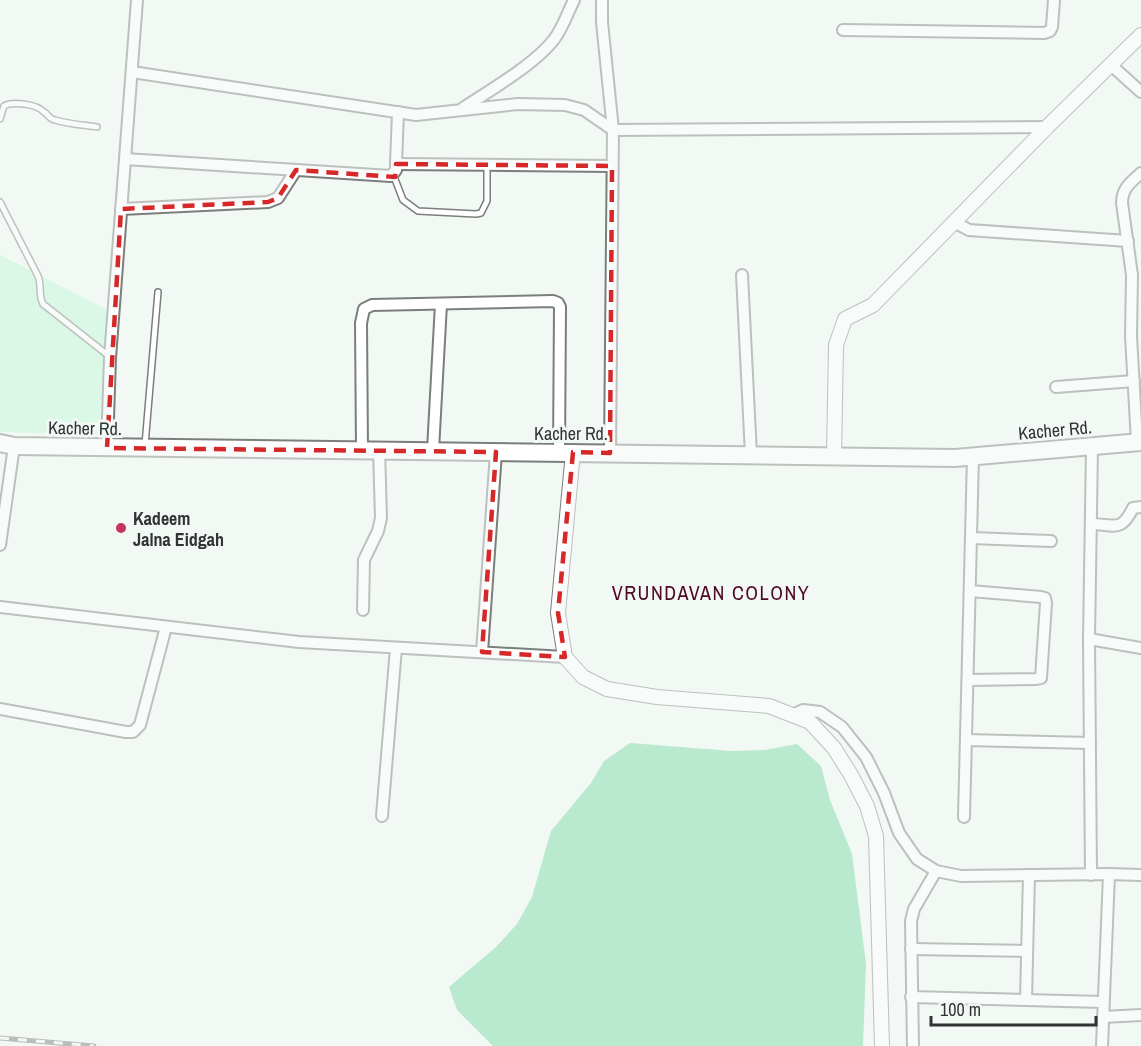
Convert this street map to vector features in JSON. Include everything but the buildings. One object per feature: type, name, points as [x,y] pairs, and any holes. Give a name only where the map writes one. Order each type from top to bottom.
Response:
[{"type":"main road","name":"Kacher Rd.","points":[[7,445],[145,449],[370,449],[955,458],[1139,442]]},
{"type":"street","points":[[107,448],[110,358],[137,0]]},
{"type":"street","points":[[461,109],[542,52],[555,38],[574,0]]},
{"type":"street","points":[[602,0],[602,22],[613,129],[610,453]]},
{"type":"street","points":[[843,30],[1044,33],[1050,31],[1052,27],[1054,0]]},
{"type":"street","points":[[834,456],[836,345],[845,319],[873,305],[1047,127],[1141,35]]},
{"type":"street","points":[[1111,65],[1141,92]]},
{"type":"street","points":[[132,72],[416,115],[518,104],[565,105],[584,110],[613,129],[1047,127]]},
{"type":"street","points":[[395,169],[398,112]]},
{"type":"street","points":[[125,159],[386,176],[395,169],[487,165],[612,166]]},
{"type":"street","points":[[121,209],[268,202],[278,198],[296,171]]},
{"type":"street","points":[[1139,442],[1134,381],[1137,368],[1132,275],[1122,197],[1127,186],[1141,173]]},
{"type":"street","points":[[954,222],[969,230],[1129,245],[1141,249]]},
{"type":"street","points":[[742,275],[751,455]]},
{"type":"street","points":[[363,610],[364,560],[380,524],[370,449],[361,323],[364,309],[372,306],[558,303],[566,452],[558,613],[565,657],[583,677],[607,689],[668,698],[769,706],[810,722],[834,748],[867,806],[876,836],[882,1046]]},
{"type":"street","points":[[433,450],[441,304]]},
{"type":"street","points":[[1056,387],[1134,381]]},
{"type":"street","points":[[0,545],[7,445]]},
{"type":"street","points":[[1091,875],[1089,639],[1092,447]]},
{"type":"street","points":[[482,652],[496,452]]},
{"type":"street","points":[[964,817],[973,456]]},
{"type":"street","points":[[1092,524],[1120,525],[1125,523],[1133,508],[1141,507]]},
{"type":"street","points":[[971,538],[1051,541]]},
{"type":"street","points":[[968,680],[1041,678],[1046,600],[1041,597],[970,591]]},
{"type":"street","points":[[0,607],[299,642],[565,657]]},
{"type":"street","points":[[0,709],[134,732],[140,725],[166,627]]},
{"type":"street","points":[[1089,639],[1141,648]]},
{"type":"street","points":[[382,816],[396,648]]},
{"type":"street","points":[[792,715],[803,710],[820,712],[842,727],[866,757],[884,793],[899,833],[917,859],[936,871],[961,876],[1108,874],[1141,876]]},
{"type":"street","points":[[966,740],[1090,743]]},
{"type":"street","points":[[913,1046],[912,915],[936,871]]},
{"type":"street","points":[[1102,1046],[1108,874]]},
{"type":"street","points":[[1026,1000],[1029,875]]},
{"type":"street","points":[[911,949],[1027,951]]},
{"type":"street","points":[[911,997],[1103,1002]]},
{"type":"street","points":[[1103,1017],[1141,1015]]},
{"type":"lane","points":[[0,119],[4,106],[14,103],[41,110],[56,121],[97,127]]},
{"type":"lane","points":[[395,169],[403,200],[418,211],[476,214],[482,213],[487,201],[487,165]]},
{"type":"lane","points":[[0,202],[38,276],[43,304],[110,358]]},
{"type":"lane","points":[[145,449],[158,292]]},
{"type":"highlighted area","points":[[396,164],[612,166],[610,453],[573,452],[558,613],[565,657],[482,652],[496,452],[107,448],[121,209],[268,202],[278,198],[296,170],[395,177]]},
{"type":"shaded area","points":[[0,255],[108,310],[99,435],[0,432]]},
{"type":"shaded area","points":[[630,743],[732,751],[765,750],[797,744],[821,766],[830,800],[852,854],[866,964],[863,1046],[493,1046],[457,1010],[449,987],[496,947],[517,924],[532,897],[551,831],[591,783],[604,761]]},
{"type":"railway","points":[[0,1038],[94,1046]]},
{"type":"place","name":"Kadeem Jalna Eidgah","points":[[121,528]]},
{"type":"district","name":"VRUNDAVAN COLONY","points":[[711,592]]}]
